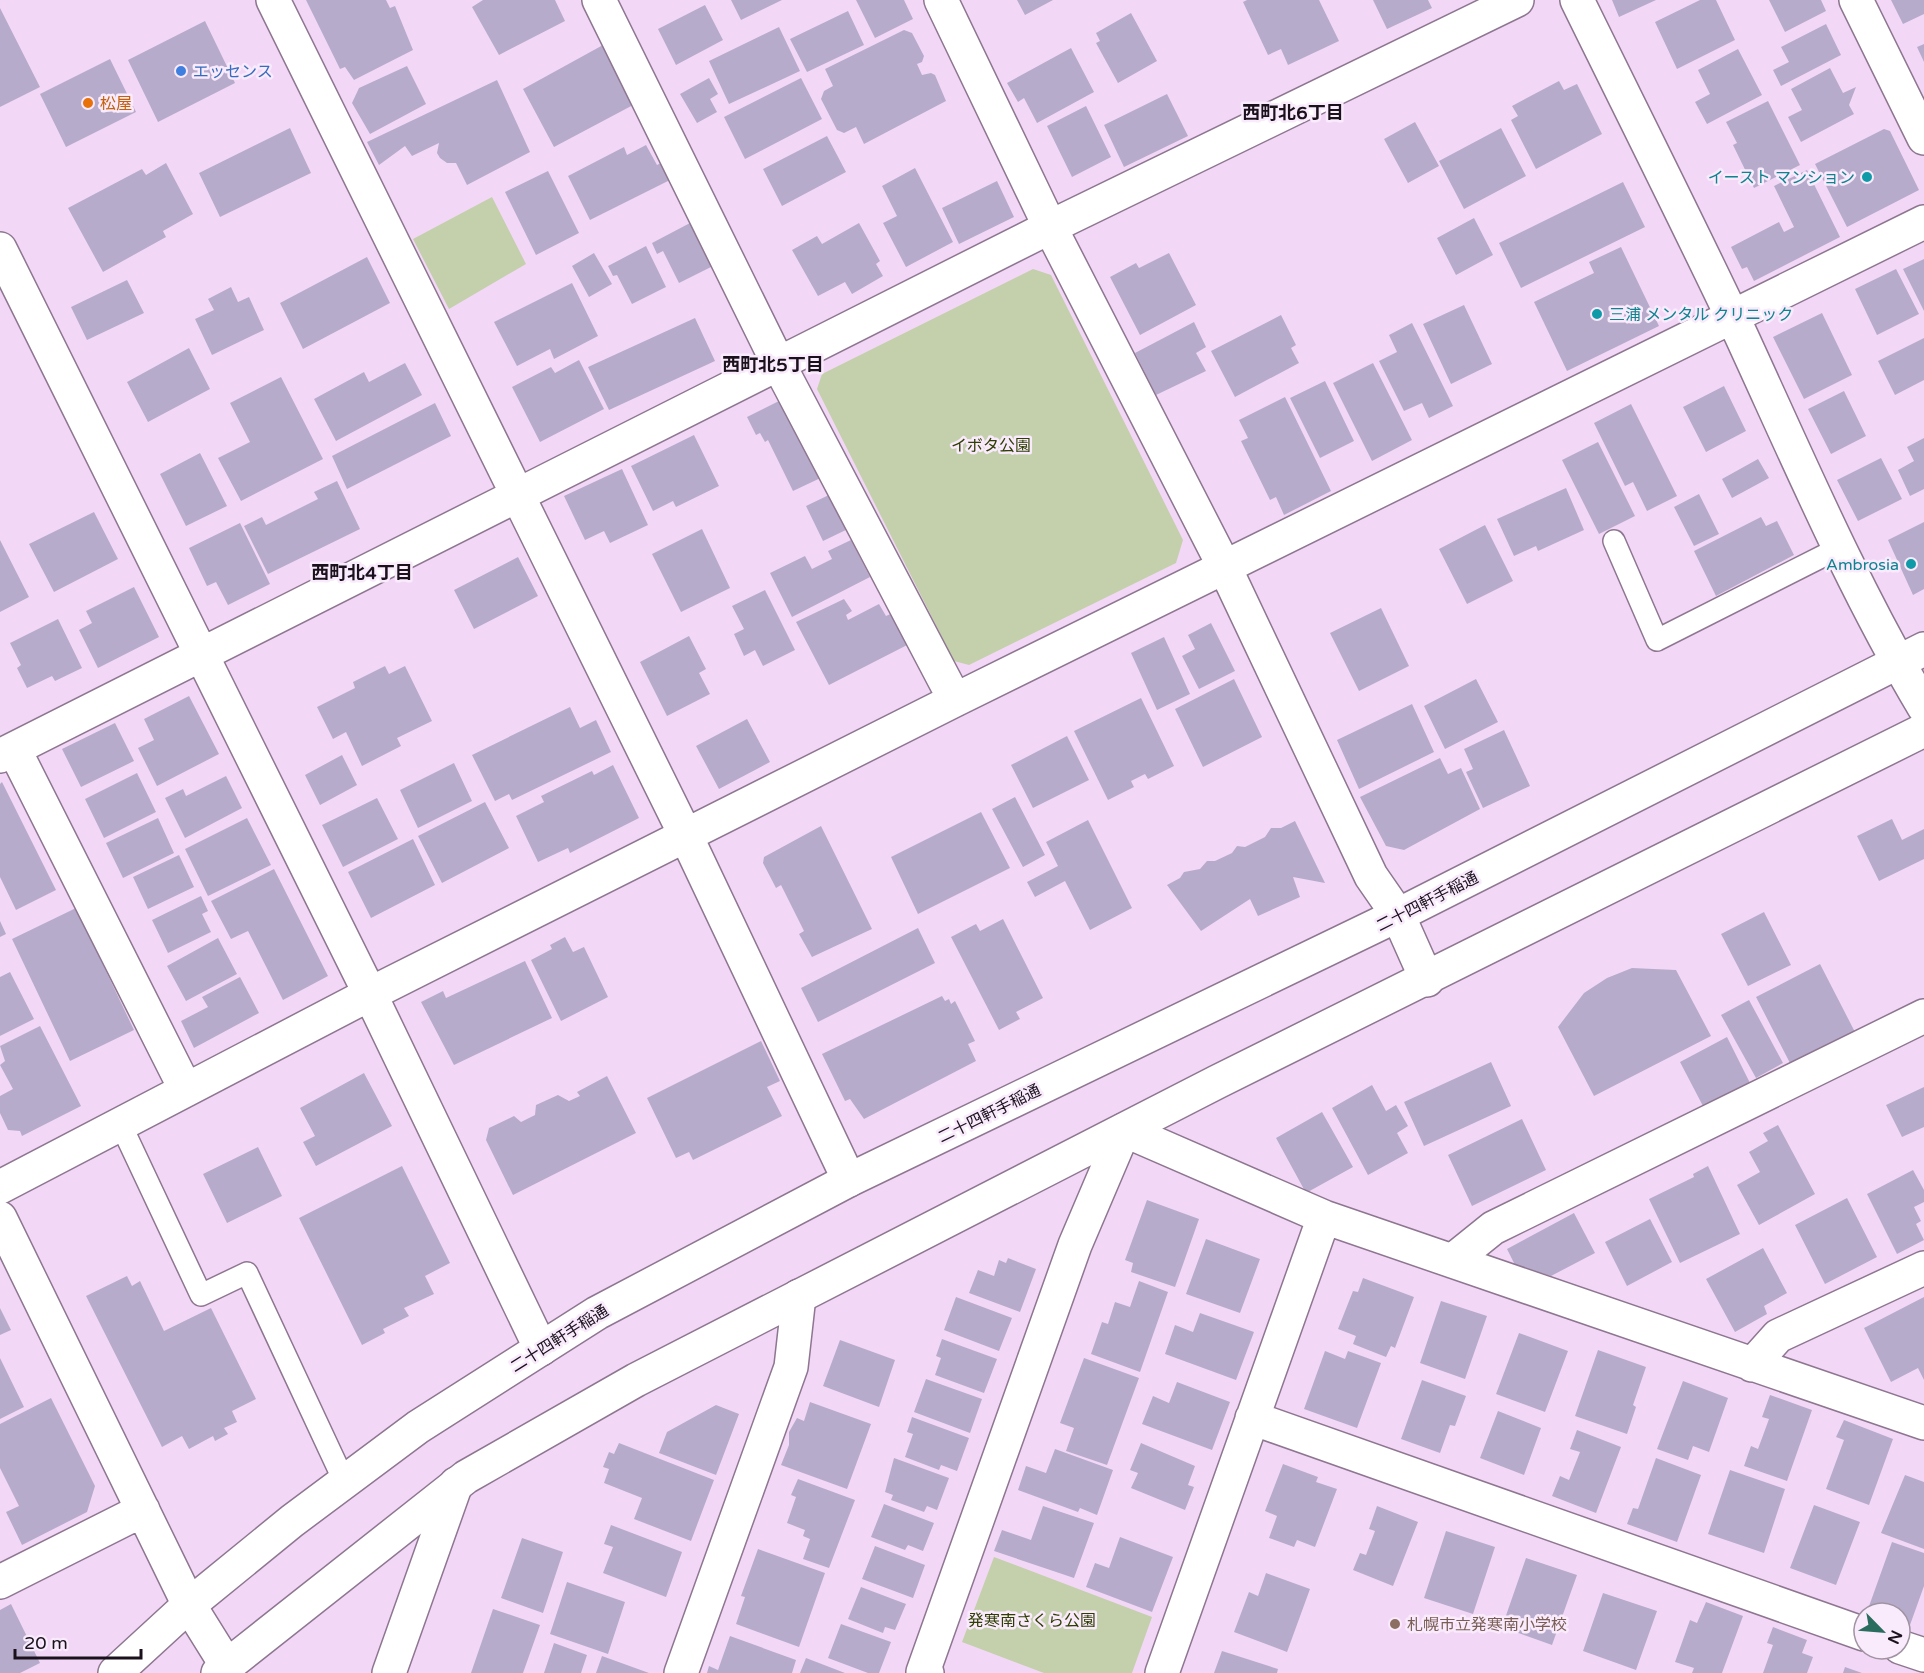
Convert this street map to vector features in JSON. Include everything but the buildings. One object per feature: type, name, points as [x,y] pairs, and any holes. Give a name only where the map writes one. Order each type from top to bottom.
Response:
[{"type":"street","points":[[273,0],[516,497],[686,836],[849,1180]]},
{"type":"street","points":[[599,0],[779,365],[955,700]]},
{"type":"street","points":[[941,0],[1050,227],[1225,568],[1371,876],[1398,915],[1427,980]]},
{"type":"street","points":[[186,1090],[7,753],[201,653],[516,497],[1050,227],[1517,0]]},
{"type":"street","points":[[1577,0],[1731,315],[1839,548],[1911,655],[1924,707]]},
{"type":"street","points":[[1856,0],[1924,138]]},
{"type":"street","points":[[0,1187],[370,994],[955,700],[1731,315],[1924,222]]},
{"type":"street","points":[[0,249],[370,994],[541,1349]]},
{"type":"street","name":"二十四軒手稲通","points":[[114,1673],[189,1605],[292,1521],[418,1427],[597,1313],[849,1180],[1398,915],[1911,655]]},
{"type":"street","points":[[0,1218],[189,1605],[223,1669],[456,1484],[636,1380],[1124,1130],[1924,730]]},
{"type":"street","points":[[1452,1261],[1493,1228],[1924,1016]]},
{"type":"street","points":[[1124,1130],[1324,1216],[1924,1424]]},
{"type":"street","points":[[927,1673],[923,1672],[1075,1245],[1124,1130]]},
{"type":"street","points":[[1162,1673],[1324,1216]]},
{"type":"street","points":[[1752,1365],[1778,1336],[1924,1268]]},
{"type":"street","points":[[681,1673],[791,1367],[799,1296]]},
{"type":"street","points":[[1252,1418],[1852,1630]]},
{"type":"street","points":[[389,1673],[456,1484]]},
{"type":"street","points":[[0,1582],[143,1510]]},
{"type":"lane","points":[[1614,541],[1657,640],[1839,548]]},
{"type":"lane","points":[[121,1125],[201,1295],[247,1274],[345,1483]]},
{"type":"green space","points":[[492,197],[526,264],[449,309],[413,239]]},
{"type":"green space","name":"イボタ公園","points":[[1033,269],[1051,275],[1183,540],[1176,563],[969,665],[954,661],[817,389],[822,374]]},
{"type":"green space","name":"発寒南さくら公園","points":[[994,1557],[1152,1617],[1132,1673],[1044,1673],[962,1642]]},
{"type":"place","name":"エッセンス","points":[[181,71]]},
{"type":"place","name":"松屋","points":[[88,103]]},
{"type":"place","name":"イースト マンション","points":[[1867,177]]},
{"type":"place","name":"三浦 メンタル クリニック","points":[[1597,314]]},
{"type":"place","name":"Ambrosia","points":[[1911,564]]},
{"type":"place","name":"札幌市立発寒南小学校","points":[[1395,1624]]},
{"type":"district","name":"西町北6丁目","points":[[1293,113]]},
{"type":"district","name":"西町北5丁目","points":[[773,365]]},
{"type":"district","name":"西町北4丁目","points":[[362,573]]}]
